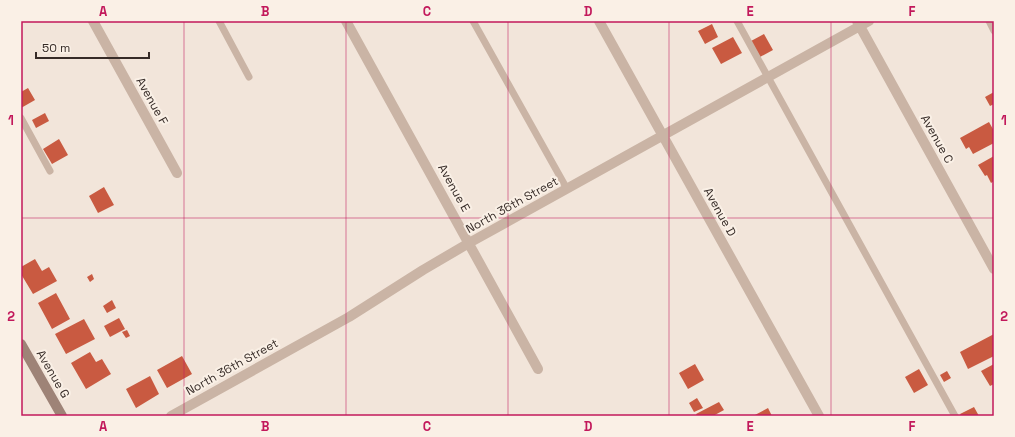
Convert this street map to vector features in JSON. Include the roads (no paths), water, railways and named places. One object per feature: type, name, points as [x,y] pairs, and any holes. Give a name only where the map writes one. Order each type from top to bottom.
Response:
[{"type":"main road","name":"Avenue G","points":[[21,344],[62,416]]},
{"type":"street","name":"Avenue F","points":[[93,21],[177,173]]},
{"type":"street","name":"Avenue E","points":[[346,21],[538,369]]},
{"type":"street","name":"Avenue D","points":[[599,21],[819,416]]},
{"type":"street","name":"North 36th Street","points":[[171,416],[349,317],[469,243],[768,77],[862,23]]},
{"type":"street","name":"Avenue C","points":[[862,23],[994,269]]},
{"type":"lane","points":[[219,21],[249,76]]},
{"type":"lane","points":[[473,21],[567,189]]},
{"type":"lane","points":[[737,21],[956,416]]},
{"type":"lane","points":[[989,21],[994,31]]},
{"type":"lane","points":[[21,118],[50,171]]}]
